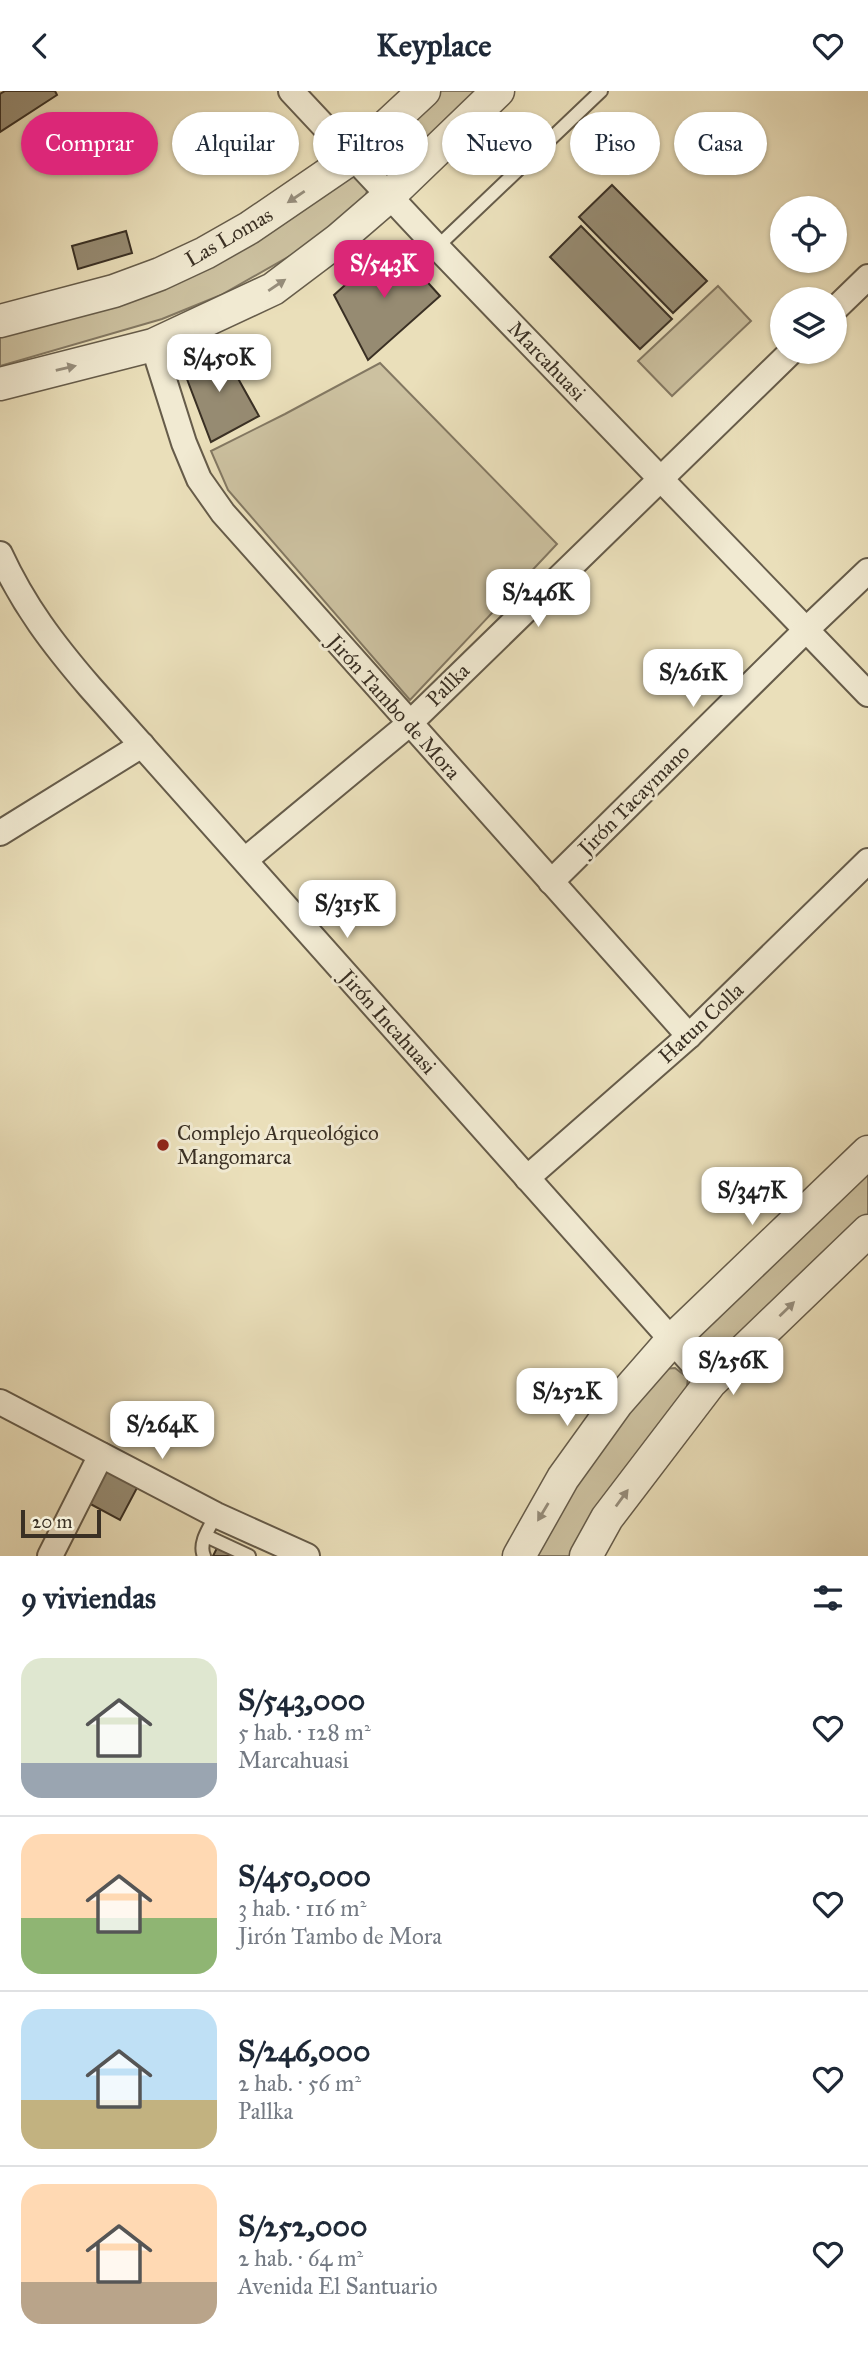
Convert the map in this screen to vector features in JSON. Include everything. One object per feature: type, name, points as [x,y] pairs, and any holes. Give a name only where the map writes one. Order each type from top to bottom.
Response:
[{"type":"street","name":"Marcahuasi","points":[[291,91],[313,114]]},
{"type":"street","name":"Las Lomas","points":[[401,112],[424,91]]},
{"type":"street","points":[[0,384],[153,345],[273,289],[338,240],[389,196],[498,91]]},
{"type":"street","name":"Las Lomas","points":[[0,321],[114,291],[160,274],[249,229],[327,175]]},
{"type":"street","name":"Marcahuasi","points":[[370,175],[868,694]]},
{"type":"street","points":[[847,297],[868,277]]},
{"type":"street","name":"Jirón Tambo de Mora","points":[[153,345],[184,443],[199,479],[223,513],[689,1036]]},
{"type":"street","name":"Pallka","points":[[245,860],[409,724],[778,364]]},
{"type":"street","name":"Jirón Incahuasi","points":[[0,554],[8,592],[710,1383]]},
{"type":"street","name":"Jirón Tacaymano","points":[[551,882],[868,571]]},
{"type":"street","points":[[0,834],[142,745]]},
{"type":"street","name":"Hatun Colla","points":[[527,1178],[689,1036],[868,861]]},
{"type":"street","points":[[519,1556],[564,1478],[617,1403],[672,1340],[868,1152]]},
{"type":"street","points":[[586,1556],[607,1518],[710,1383],[868,1231]]},
{"type":"street","points":[[0,1402],[101,1455],[211,1525],[290,1551]]},
{"type":"street","points":[[50,1556],[101,1455]]},
{"type":"lane","points":[[438,247],[601,91]]},
{"type":"lane","points":[[204,1556],[201,1551],[211,1525],[249,1556],[255,1549],[290,1551]]},
{"type":"shaded area","points":[[436,91],[477,91],[455,112],[442,112],[442,124],[428,138],[428,112],[417,112]]},
{"type":"shaded area","points":[[345,176],[355,177],[368,188],[364,200],[304,248],[221,295],[162,319],[0,366],[0,333]]},
{"type":"shaded area","points":[[718,286],[751,321],[672,396],[638,361]]},
{"type":"shaded area","points":[[380,363],[557,544],[410,700],[228,490],[211,451]]},
{"type":"shaded area","points":[[868,1168],[868,1214],[720,1359],[708,1358],[693,1346],[698,1331]]},
{"type":"shaded area","points":[[675,1368],[688,1378],[686,1394],[574,1556],[532,1556],[565,1496],[663,1369]]},
{"type":"building","points":[[5,91],[55,91],[57,95],[31,112],[21,112],[21,118],[0,132],[0,94]]},
{"type":"building","points":[[612,185],[707,281],[673,313],[579,217]]},
{"type":"building","points":[[581,226],[672,319],[640,349],[550,257]]},
{"type":"building","points":[[126,231],[132,253],[78,269],[72,246]]},
{"type":"building","points":[[392,243],[440,296],[368,360],[334,295]]},
{"type":"building","points":[[221,348],[259,416],[211,442],[182,366]]},
{"type":"building","points":[[101,1469],[138,1486],[120,1520],[83,1500]]},
{"type":"building","points":[[219,1544],[244,1556],[213,1556]]},
{"type":"place","name":"Complejo Arqueológico Mangomarca","points":[[163,1145]]}]
